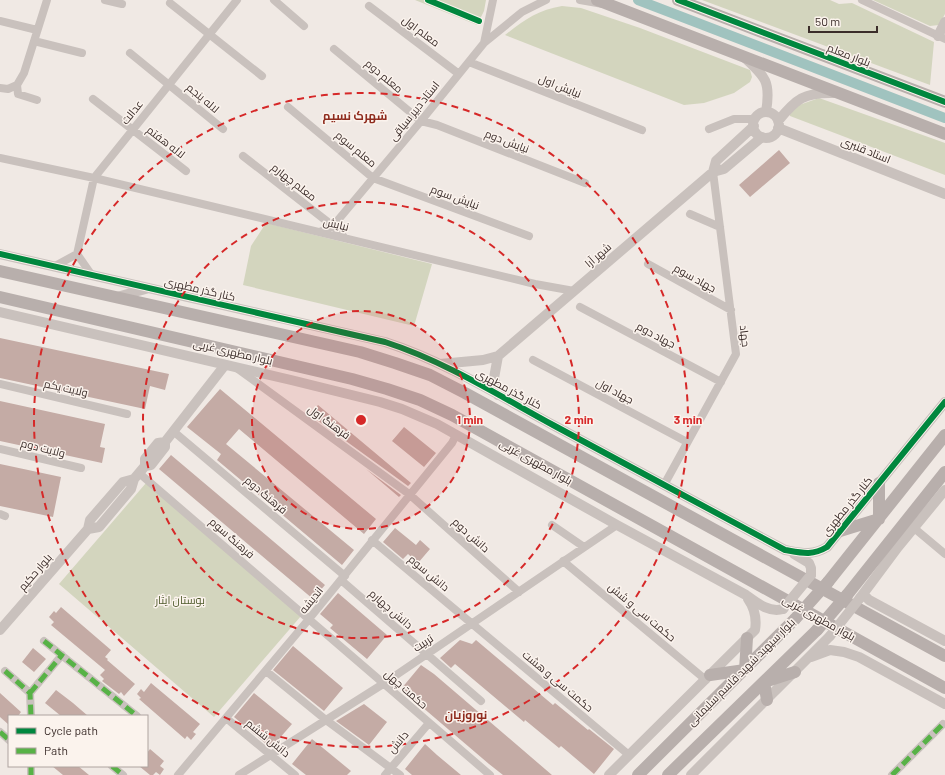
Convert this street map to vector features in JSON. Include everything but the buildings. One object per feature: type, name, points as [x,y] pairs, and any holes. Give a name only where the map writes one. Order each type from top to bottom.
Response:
[{"type":"main road","points":[[597,0],[945,134]]},
{"type":"main road","name":"بلوار معلم","points":[[678,0],[945,102]]},
{"type":"main road","points":[[0,270],[360,352],[430,375],[945,656]]},
{"type":"main road","name":"بلوار مطهری غربی","points":[[0,297],[316,371],[387,389],[420,400],[452,415],[945,688]]},
{"type":"main road","name":"بلوار سپهبد شهید قاسم سلیمانی","points":[[638,775],[795,619],[828,582],[945,435]]},
{"type":"main road","name":"بلوار سپهبد شهید قاسم سلیمانی","points":[[668,775],[817,630],[847,596],[945,472]]},
{"type":"main road","points":[[840,531],[878,518],[879,483]]},
{"type":"main road","points":[[898,547],[912,514]]},
{"type":"main road","points":[[708,677],[745,670],[747,638]]},
{"type":"main road","points":[[767,700],[764,682],[795,672]]},
{"type":"street","points":[[0,88],[8,89],[17,85],[24,73],[47,0]]},
{"type":"street","points":[[105,0],[122,4]]},
{"type":"street","name":"عدالت","points":[[76,254],[94,178],[237,0]]},
{"type":"street","points":[[274,0],[304,26]]},
{"type":"street","name":"استاد دبیر سیاقی","points":[[333,226],[470,62],[484,43],[493,0]]},
{"type":"street","points":[[484,43],[522,12],[546,0]]},
{"type":"street","points":[[580,0],[610,5]]},
{"type":"street","points":[[862,0],[941,38],[945,22]]},
{"type":"street","points":[[170,3],[262,76]]},
{"type":"street","name":"معلم اول","points":[[369,6],[459,74]]},
{"type":"street","points":[[0,21],[37,30]]},
{"type":"street","points":[[34,41],[82,53]]},
{"type":"street","name":"معلم دوم","points":[[334,48],[421,121]]},
{"type":"street","name":"لاله پنجم","points":[[130,53],[222,129]]},
{"type":"street","points":[[743,56],[766,82],[768,96],[766,112],[774,115],[778,125]]},
{"type":"street","name":"نیایش اول","points":[[470,62],[642,130]]},
{"type":"street","points":[[17,85],[18,94],[37,100]]},
{"type":"street","points":[[778,125],[787,110],[800,99],[818,92],[839,93]]},
{"type":"street","name":"لاله هفتم","points":[[93,99],[186,171]]},
{"type":"street","name":"معلم سوم","points":[[288,106],[373,178]]},
{"type":"street","name":"شهر آرا","points":[[713,172],[716,161],[754,122],[759,114],[766,112]]},
{"type":"street","points":[[709,129],[734,119],[754,122],[756,133],[762,137]]},
{"type":"street","name":"نیایش دوم","points":[[421,121],[437,125],[585,183]]},
{"type":"street","name":"شهر آرا","points":[[498,356],[713,172],[724,169],[762,137],[770,137],[774,135],[778,125]]},
{"type":"street","name":"استاد قنبری","points":[[778,125],[945,194]]},
{"type":"street","name":"معلم چهارم","points":[[243,156],[333,226],[345,238]]},
{"type":"street","name":"نيايش","points":[[0,158],[94,178],[535,284],[574,291]]},
{"type":"street","name":"جهاد","points":[[664,485],[736,354],[713,172]]},
{"type":"street","name":"نیایش سوم","points":[[373,178],[529,236]]},
{"type":"street","points":[[690,214],[720,227]]},
{"type":"street","points":[[320,232],[333,226]]},
{"type":"street","name":"کنار گذر مطهری","points":[[0,254],[384,342],[406,349],[440,364],[785,550],[808,554],[820,552],[828,547],[945,402]]},
{"type":"street","points":[[55,266],[76,254],[91,274]]},
{"type":"street","name":"جهاد سوم","points":[[648,264],[731,310]]},
{"type":"street","points":[[117,297],[151,288]]},
{"type":"street","name":"جهاد دوم","points":[[580,307],[721,382]]},
{"type":"street","points":[[0,312],[291,380],[380,402],[402,409],[437,424],[617,525],[746,595],[770,610],[777,611],[783,609],[810,575],[811,568],[809,563],[785,550]]},
{"type":"street","points":[[93,319],[124,341]]},
{"type":"street","points":[[440,364],[483,360],[498,356],[494,378],[498,395]]},
{"type":"street","name":"جهاد اول","points":[[533,360],[687,442]]},
{"type":"street","name":"بلوار حکیم","points":[[0,630],[88,529],[98,527],[131,489],[145,460],[158,443],[165,442],[225,365]]},
{"type":"street","name":"فرهنگ اول","points":[[235,367],[410,494]]},
{"type":"street","points":[[291,380],[316,371]]},
{"type":"street","name":"ولایت یکم","points":[[0,384],[127,414]]},
{"type":"street","name":"فرهنگ دوم","points":[[173,431],[343,578]]},
{"type":"street","name":"اندیشه","points":[[178,775],[310,619],[372,540],[452,443],[456,435]]},
{"type":"street","name":"ولایت دوم","points":[[0,449],[81,468]]},
{"type":"street","name":"فرهنگ سوم","points":[[139,473],[310,619]]},
{"type":"street","points":[[691,775],[830,636],[898,547],[945,490]]},
{"type":"street","name":"دانش دوم","points":[[410,494],[519,592]]},
{"type":"street","points":[[552,525],[584,547]]},
{"type":"street","name":"تربیت","points":[[239,775],[383,684],[617,525]]},
{"type":"street","points":[[914,528],[945,554]]},
{"type":"street","name":"دانش سوم","points":[[372,540],[472,623]]},
{"type":"street","name":"حکمت سی و شش","points":[[563,561],[708,677]]},
{"type":"street","name":"دانش چهارم","points":[[343,578],[480,701]]},
{"type":"street","points":[[609,775],[755,630],[756,621],[754,608],[746,595]]},
{"type":"street","points":[[862,596],[945,641]]},
{"type":"street","name":"حکمت چهل","points":[[310,619],[383,684],[490,775]]},
{"type":"street","name":"حکمت سی و هشت","points":[[472,623],[629,755]]},
{"type":"street","points":[[44,641],[136,715]]},
{"type":"street","points":[[810,657],[830,650],[844,652],[859,657],[945,704]]},
{"type":"street","points":[[30,693],[62,655]]},
{"type":"street","points":[[266,670],[326,720],[400,775]]},
{"type":"street","points":[[5,671],[30,693],[33,714]]},
{"type":"street","name":"دانش ششم","points":[[226,718],[295,775]]},
{"type":"street","name":"دانش","points":[[385,775],[429,723]]},
{"type":"street","points":[[893,775],[943,724]]},
{"type":"street","points":[[0,732],[8,739]]},
{"type":"street","points":[[113,767],[123,775]]},
{"type":"green space","points":[[415,0],[486,0],[484,11],[477,25]]},
{"type":"green space","points":[[702,0],[830,0],[839,4],[852,3],[934,42],[930,85]]},
{"type":"green space","points":[[873,0],[945,0],[945,14],[939,25],[930,26]]},
{"type":"green space","points":[[562,6],[581,8],[640,28],[750,70],[752,77],[750,82],[734,93],[704,103],[684,105],[505,35],[532,16],[546,10]]},
{"type":"green space","points":[[819,98],[945,143],[945,175],[790,116],[788,109]]},
{"type":"green space","points":[[266,223],[432,264],[414,326],[243,285],[251,246]]},
{"type":"green space","name":"بوستان ایثار","points":[[146,483],[301,616],[214,717],[59,584]]},
{"type":"waterway","points":[[638,0],[945,118]]},
{"type":"marked path","points":[[44,641],[136,715]]},
{"type":"marked path","points":[[30,693],[62,655]]},
{"type":"marked path","points":[[5,671],[30,693],[31,715]]},
{"type":"marked path","points":[[892,775],[943,724]]},
{"type":"marked path","points":[[0,732],[8,739]]},
{"type":"marked path","points":[[31,767],[31,775]]},
{"type":"marked path","points":[[113,767],[123,775]]},
{"type":"cycle path","points":[[428,0],[479,21]]},
{"type":"cycle path","points":[[678,0],[945,102]]},
{"type":"cycle path","points":[[0,254],[385,342],[407,350],[470,379],[785,550],[797,552],[812,553],[827,547],[945,402]]},
{"type":"district","name":"شهرک نسیم","points":[[355,116]]},
{"type":"district","name":"نوروزیان","points":[[466,715]]}]
